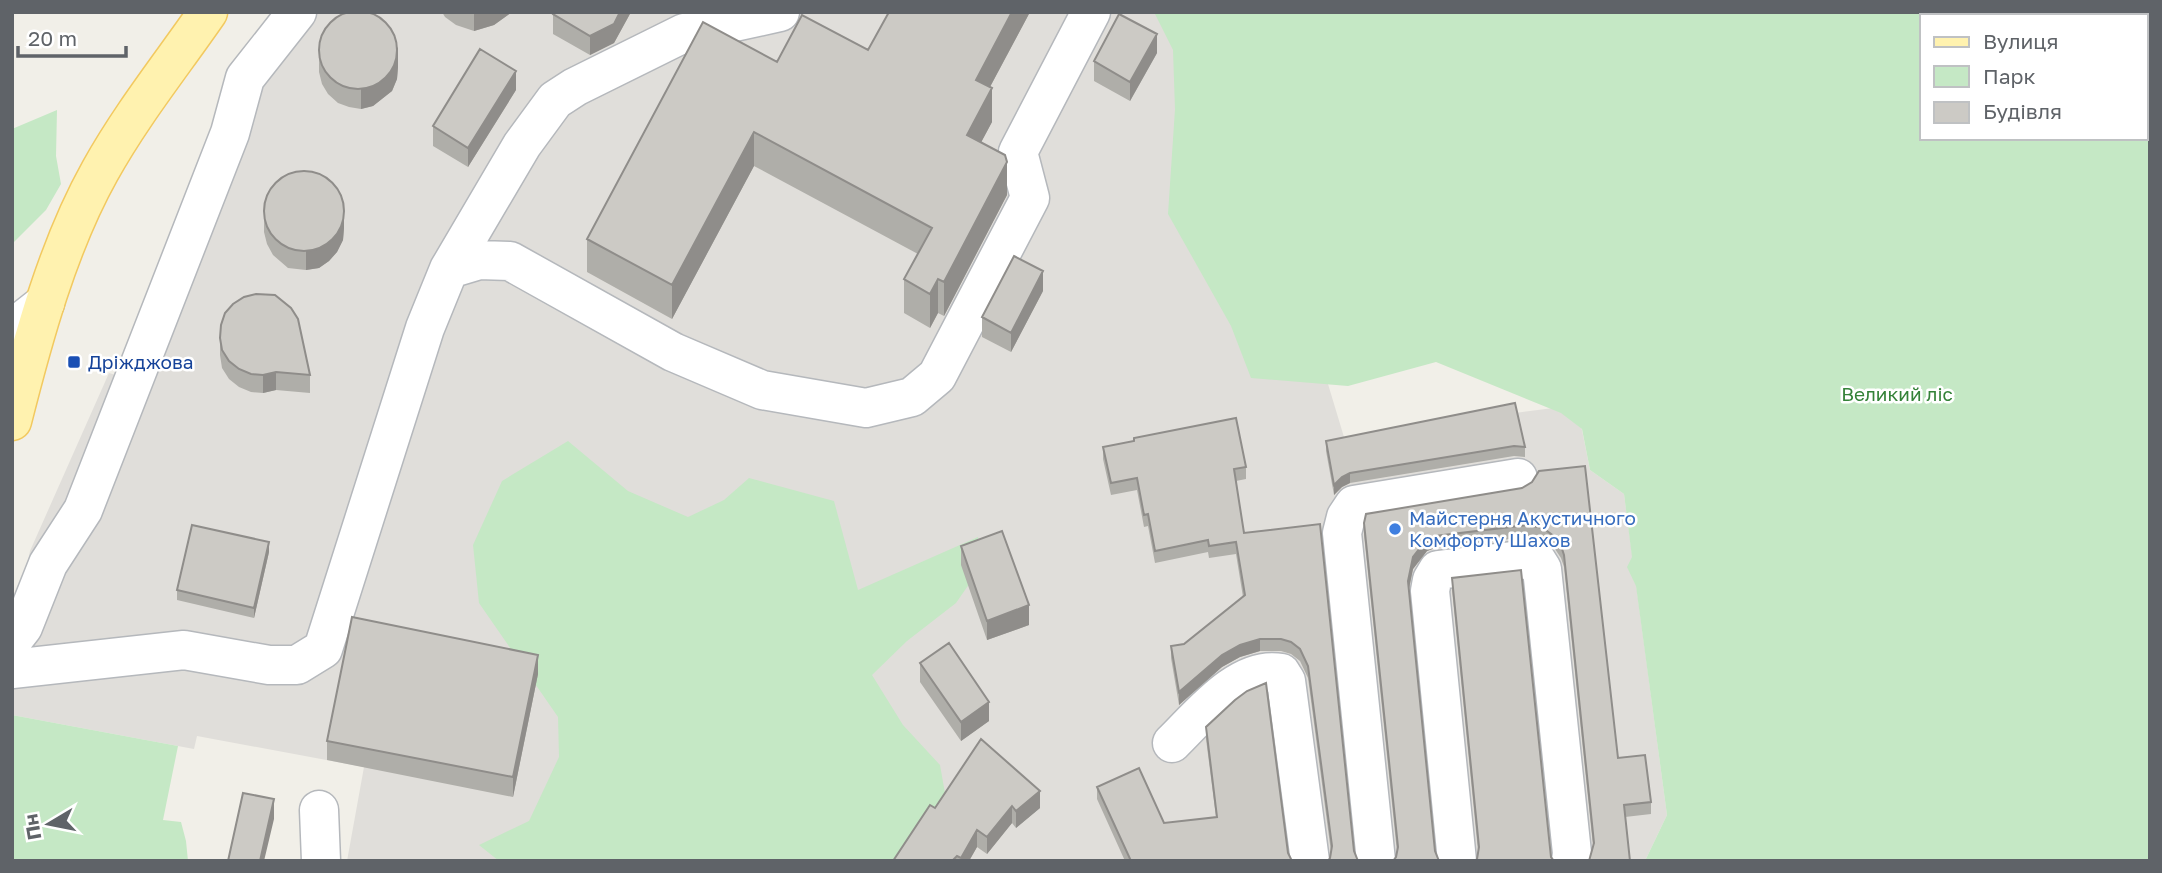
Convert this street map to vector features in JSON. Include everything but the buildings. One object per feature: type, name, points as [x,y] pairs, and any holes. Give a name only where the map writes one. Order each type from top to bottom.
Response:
[{"type":"main road","points":[[12,421],[46,303],[70,237],[100,171],[208,12]]},
{"type":"lane","points":[[12,641],[23,627],[48,564],[83,510],[230,133],[245,78],[297,12]]},
{"type":"lane","points":[[12,669],[184,650],[269,665],[297,665],[323,649],[425,328],[449,269],[522,145],[555,100],[688,22],[780,12]]},
{"type":"lane","points":[[449,269],[478,260],[510,261],[673,352],[762,390],[866,408],[912,397],[937,376],[1030,198],[1018,152],[1091,12]]},
{"type":"lane","points":[[12,329],[46,303]]},
{"type":"lane","points":[[1376,861],[1342,533],[1346,517],[1354,505],[1518,478]]},
{"type":"lane","points":[[1457,861],[1430,591],[1432,580],[1438,570],[1529,559],[1536,561],[1542,569],[1571,861]]},
{"type":"lane","points":[[1172,743],[1228,689],[1259,672],[1281,673],[1286,681],[1310,861]]},
{"type":"lane","points":[[320,810],[321,861]]},
{"type":"shaded area","points":[[313,12],[1203,12],[1230,59],[1347,447],[1515,413],[1577,405],[1590,470],[1624,494],[1667,815],[1645,861],[347,861],[364,767],[197,736],[194,749],[12,715],[12,637],[30,551],[109,373],[153,386],[275,56]]},
{"type":"green space","name":"Великий ліс","points":[[1154,12],[2150,12],[2150,861],[1645,861],[1667,815],[1636,586],[1627,567],[1632,557],[1624,494],[1590,470],[1582,429],[1561,413],[1436,362],[1348,386],[1251,378],[1231,326],[1168,214],[1175,109],[1173,50]]},
{"type":"green space","points":[[57,110],[56,156],[61,184],[46,210],[12,244],[12,129]]},
{"type":"green space","points":[[568,441],[628,491],[688,517],[724,500],[749,478],[834,501],[858,590],[978,537],[981,567],[956,603],[907,641],[872,675],[903,725],[940,765],[946,799],[894,861],[499,861],[479,845],[529,821],[559,757],[558,717],[479,603],[473,545],[502,481]]},
{"type":"green space","points":[[12,715],[178,746],[163,820],[181,822],[188,861],[12,861]]},
{"type":"place","name":"Дріжджова","points":[[74,362]]},
{"type":"place","name":"Майстерня Акустичного Комфорту Шахов","points":[[1395,529]]}]
